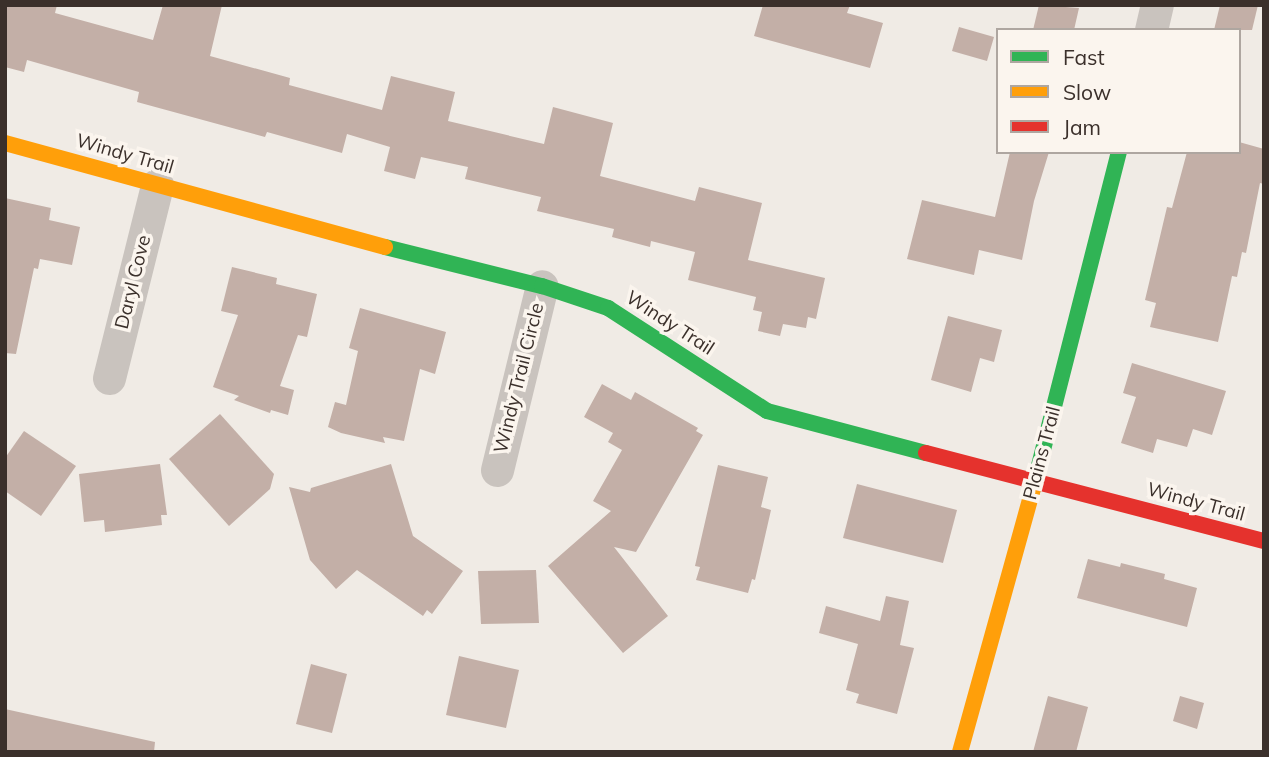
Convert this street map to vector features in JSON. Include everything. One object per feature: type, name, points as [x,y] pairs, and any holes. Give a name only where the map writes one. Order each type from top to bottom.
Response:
[{"type":"street","points":[[1151,28],[1157,5]]},
{"type":"street","name":"Windy Trail","points":[[5,143],[330,234],[542,286],[608,307],[767,411],[1264,541]]},
{"type":"street","name":"Plains Trail","points":[[960,752],[1035,481],[1118,154]]},
{"type":"street","name":"Daryl Cove","points":[[109,378],[157,185]]},
{"type":"street","name":"Windy Trail Circle","points":[[496,470],[542,286]]},
{"type":"building","points":[[5,5],[57,5],[55,13],[153,40],[163,5],[222,5],[210,56],[290,78],[289,85],[382,110],[391,76],[455,92],[448,121],[544,144],[553,107],[613,123],[600,176],[695,201],[699,187],[762,203],[748,260],[825,278],[816,319],[808,317],[806,328],[783,324],[780,336],[758,331],[762,312],[753,310],[756,297],[688,280],[695,252],[651,241],[650,247],[612,237],[614,229],[537,211],[541,197],[465,179],[468,167],[421,157],[415,179],[384,171],[390,147],[347,134],[342,153],[267,132],[265,137],[137,102],[139,92],[27,60],[24,72],[5,67]]},
{"type":"building","points":[[763,5],[850,5],[847,13],[883,23],[870,68],[754,36]]},
{"type":"building","points":[[1039,5],[1079,8],[1074,28],[1033,28]]},
{"type":"building","points":[[1220,5],[1258,5],[1252,30],[1214,28]]},
{"type":"building","points":[[959,27],[994,37],[987,61],[952,51]]},
{"type":"building","points":[[1241,143],[1264,149],[1264,184],[1260,183],[1246,253],[1242,252],[1237,277],[1232,276],[1218,342],[1150,327],[1156,303],[1145,300],[1167,207],[1172,208],[1186,154],[1241,154]]},
{"type":"building","points":[[1010,154],[1048,154],[1034,201],[1022,260],[979,250],[974,275],[907,259],[922,200],[995,217]]},
{"type":"building","points":[[5,198],[51,208],[49,220],[80,227],[72,265],[40,259],[38,269],[34,268],[16,354],[5,353]]},
{"type":"building","points":[[232,267],[277,278],[276,284],[317,294],[307,337],[298,335],[280,386],[294,390],[288,415],[271,410],[270,413],[234,400],[239,396],[213,387],[238,315],[221,311]]},
{"type":"building","points":[[360,308],[446,332],[435,374],[420,369],[404,441],[383,437],[385,443],[341,433],[328,427],[335,402],[346,405],[358,351],[349,348]]},
{"type":"building","points":[[948,316],[1002,330],[994,362],[980,358],[971,392],[931,380]]},
{"type":"building","points":[[1132,363],[1226,391],[1212,435],[1193,429],[1187,447],[1157,439],[1153,453],[1121,443],[1136,397],[1123,393]]},
{"type":"building","points":[[602,384],[631,400],[635,392],[698,428],[696,431],[703,435],[636,552],[614,547],[668,616],[623,653],[548,566],[611,511],[593,501],[622,450],[608,442],[613,433],[584,417]]},
{"type":"building","points":[[220,414],[274,474],[270,489],[229,526],[169,459]]},
{"type":"building","points":[[24,431],[76,466],[41,516],[5,491],[5,458]]},
{"type":"building","points":[[160,464],[167,515],[161,515],[162,525],[105,532],[104,520],[84,522],[79,474]]},
{"type":"building","points":[[391,464],[413,536],[463,571],[432,614],[427,610],[423,616],[357,570],[336,589],[310,560],[289,487],[310,492],[311,488]]},
{"type":"building","points":[[718,465],[768,477],[761,507],[771,510],[755,580],[752,579],[748,593],[696,580],[700,567],[695,566]]},
{"type":"building","points":[[857,484],[957,510],[943,563],[843,538]]},
{"type":"building","points":[[1088,559],[1120,567],[1121,563],[1165,574],[1164,579],[1197,588],[1187,627],[1077,598]]},
{"type":"building","points":[[536,570],[539,623],[481,624],[478,571]]},
{"type":"building","points":[[886,596],[909,601],[900,645],[914,648],[897,714],[856,703],[859,694],[846,690],[858,644],[819,633],[826,606],[880,621]]},
{"type":"building","points":[[459,656],[519,670],[506,728],[446,715]]},
{"type":"building","points":[[311,664],[347,674],[332,733],[296,724]]},
{"type":"building","points":[[1048,696],[1088,707],[1076,752],[1033,752]]},
{"type":"building","points":[[1180,696],[1204,703],[1197,729],[1173,721]]},
{"type":"building","points":[[5,709],[155,742],[154,752],[5,752]]},
{"type":"traffic: fast","points":[[1033,489],[1118,154]]},
{"type":"traffic: fast","points":[[385,247],[542,286],[608,308],[767,411],[926,453]]},
{"type":"traffic: slow","points":[[5,143],[385,247]]},
{"type":"traffic: slow","points":[[960,752],[1033,489]]},
{"type":"traffic: jam","points":[[926,453],[1264,541]]}]
